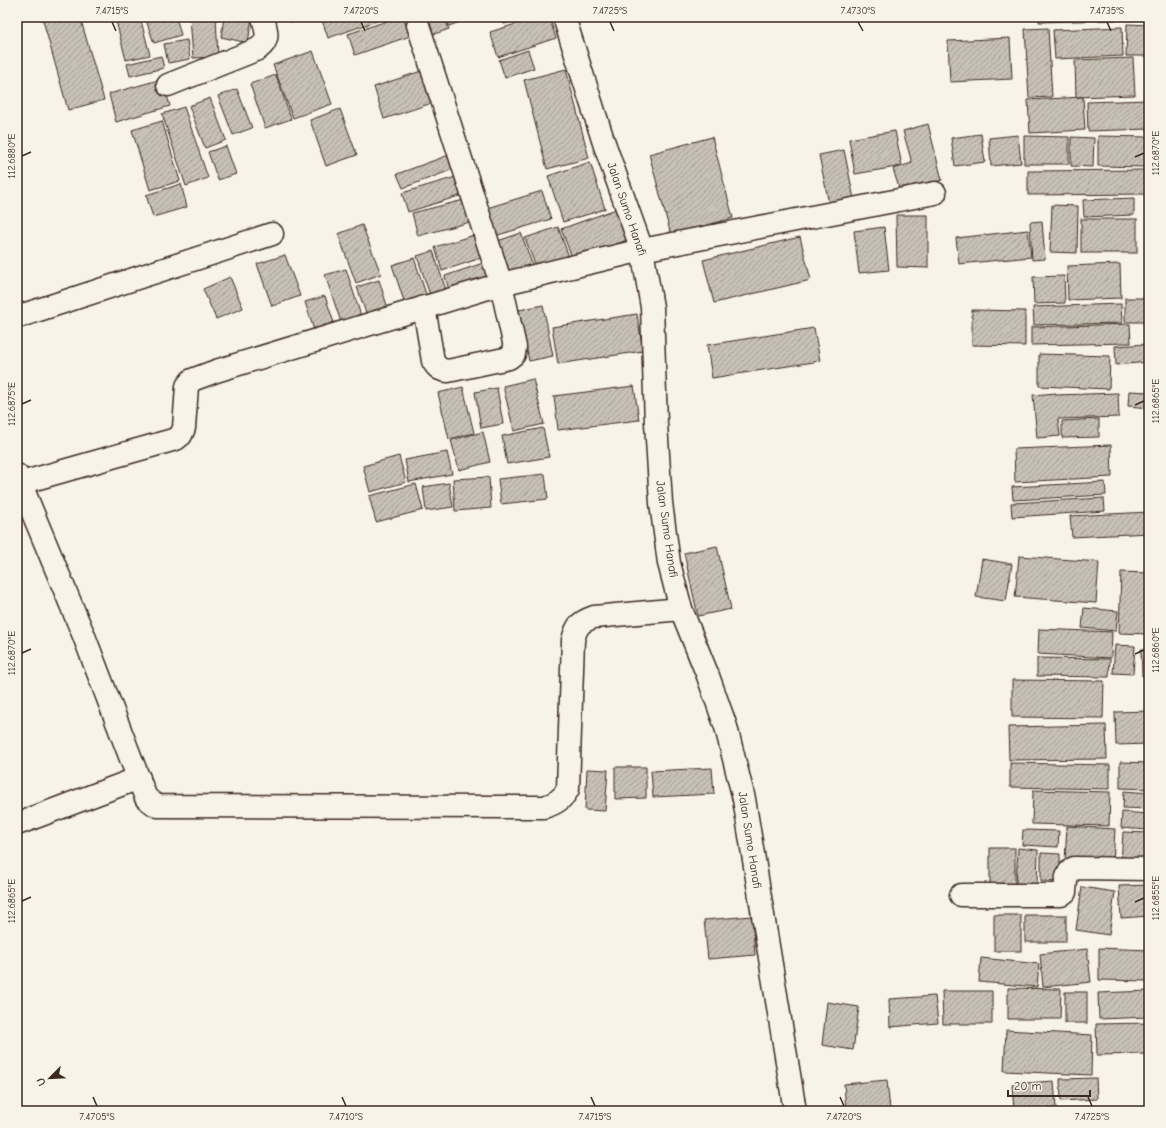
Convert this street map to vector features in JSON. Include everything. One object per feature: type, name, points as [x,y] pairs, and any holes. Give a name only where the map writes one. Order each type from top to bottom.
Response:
[{"type":"street","points":[[168,86],[254,51],[263,45],[267,35],[263,17]]},
{"type":"street","name":"Jalan Sumo Hanafi","points":[[564,17],[604,143],[642,250],[652,308],[656,423],[661,503],[670,563],[681,609],[708,676],[726,727],[744,799],[795,1111]]},
{"type":"street","points":[[418,25],[501,284],[515,347],[514,354],[509,358],[448,371],[438,368],[433,361],[424,307]]},
{"type":"street","points":[[681,609],[594,617],[582,622],[578,626],[573,640],[568,789],[565,795],[552,805],[544,807],[161,806],[153,804],[146,798],[84,636],[19,479],[176,439],[181,435],[184,428],[187,386],[192,380],[200,376],[501,284],[642,250],[935,193]]},
{"type":"street","points":[[17,317],[272,234]]},
{"type":"street","points":[[17,824],[139,778]]},
{"type":"street","points":[[961,895],[1061,895],[1065,892],[1067,875],[1069,871],[1074,868],[1149,869]]},
{"type":"building","points":[[42,17],[80,17],[104,100],[68,110]]},
{"type":"building","points":[[115,17],[140,17],[150,55],[126,60]]},
{"type":"building","points":[[145,17],[176,17],[181,35],[154,43]]},
{"type":"building","points":[[190,17],[216,17],[218,57],[193,58]]},
{"type":"building","points":[[224,17],[252,17],[248,43],[221,37]]},
{"type":"building","points":[[290,17],[309,17],[291,22]]},
{"type":"building","points":[[321,17],[388,17],[328,38]]},
{"type":"building","points":[[403,17],[410,36],[355,55],[348,34]]},
{"type":"building","points":[[419,17],[444,17],[449,29],[426,37]]},
{"type":"building","points":[[446,17],[470,17],[470,18],[449,26]]},
{"type":"building","points":[[502,17],[527,17],[504,24]]},
{"type":"building","points":[[538,17],[549,17],[556,38],[498,57],[490,32]]},
{"type":"building","points":[[1039,17],[1149,17],[1149,19],[1039,22]]},
{"type":"building","points":[[1127,24],[1149,25],[1149,56],[1126,56]]},
{"type":"building","points":[[1122,27],[1123,56],[1055,59],[1053,30]]},
{"type":"building","points":[[1048,28],[1052,97],[1029,98],[1025,29]]},
{"type":"building","points":[[1010,38],[1012,79],[950,82],[948,41]]},
{"type":"building","points":[[187,40],[190,59],[168,63],[164,44]]},
{"type":"building","points":[[528,50],[534,68],[505,78],[499,60]]},
{"type":"building","points":[[313,51],[332,104],[293,118],[273,65]]},
{"type":"building","points":[[161,56],[164,68],[130,76],[127,64]]},
{"type":"building","points":[[1133,58],[1135,95],[1076,97],[1075,60]]},
{"type":"building","points":[[427,69],[438,101],[384,119],[374,87]]},
{"type":"building","points":[[566,69],[589,158],[547,169],[524,80]]},
{"type":"building","points":[[276,75],[291,119],[265,128],[250,84]]},
{"type":"building","points":[[162,79],[170,106],[116,122],[109,94]]},
{"type":"building","points":[[237,89],[252,128],[233,135],[218,96]]},
{"type":"building","points":[[1083,97],[1085,130],[1030,133],[1028,100]]},
{"type":"building","points":[[210,98],[226,140],[205,148],[189,106]]},
{"type":"building","points":[[1149,100],[1149,129],[1088,131],[1087,102]]},
{"type":"building","points":[[184,107],[208,178],[186,186],[162,114]]},
{"type":"building","points":[[340,109],[357,155],[326,166],[310,120]]},
{"type":"building","points":[[162,121],[180,181],[150,190],[132,130]]},
{"type":"building","points":[[928,124],[942,180],[900,191],[893,169],[912,163],[903,131]]},
{"type":"building","points":[[895,131],[902,166],[855,174],[849,139]]},
{"type":"building","points":[[981,134],[985,162],[955,166],[951,138]]},
{"type":"building","points":[[1018,135],[1021,163],[991,166],[989,138]]},
{"type":"building","points":[[1024,136],[1069,137],[1069,164],[1024,164]]},
{"type":"building","points":[[1098,136],[1149,137],[1149,167],[1098,166]]},
{"type":"building","points":[[712,137],[733,218],[671,235],[649,154]]},
{"type":"building","points":[[1071,137],[1094,138],[1093,167],[1071,166]]},
{"type":"building","points":[[226,146],[236,174],[218,180],[208,152]]},
{"type":"building","points":[[844,150],[854,199],[829,204],[819,155]]},
{"type":"building","points":[[449,155],[454,169],[403,188],[397,174]]},
{"type":"building","points":[[590,162],[605,209],[563,222],[548,176]]},
{"type":"building","points":[[1149,170],[1149,194],[1028,195],[1028,171]]},
{"type":"building","points":[[456,177],[462,195],[408,212],[402,193]]},
{"type":"building","points":[[181,184],[187,207],[153,217],[146,195]]},
{"type":"building","points":[[542,191],[551,219],[495,236],[487,208]]},
{"type":"building","points":[[1134,198],[1134,215],[1084,217],[1083,200]]},
{"type":"building","points":[[464,200],[470,222],[418,236],[412,213]]},
{"type":"building","points":[[1052,205],[1078,206],[1077,253],[1050,252]]},
{"type":"building","points":[[619,208],[630,239],[573,260],[561,229]]},
{"type":"building","points":[[896,215],[928,215],[928,268],[897,267]]},
{"type":"building","points":[[1081,219],[1137,219],[1137,253],[1081,253]]},
{"type":"building","points":[[1042,221],[1045,259],[1032,260],[1030,222]]},
{"type":"building","points":[[362,225],[381,274],[356,283],[338,234]]},
{"type":"building","points":[[558,227],[570,260],[538,272],[525,238]]},
{"type":"building","points":[[884,227],[889,270],[859,273],[854,231]]},
{"type":"building","points":[[1028,230],[1031,257],[959,264],[956,238]]},
{"type":"building","points":[[521,233],[534,269],[505,279],[492,243]]},
{"type":"building","points":[[474,235],[481,258],[442,271],[435,247]]},
{"type":"building","points":[[800,237],[811,280],[714,303],[703,260]]},
{"type":"building","points":[[433,251],[447,293],[431,298],[417,256]]},
{"type":"building","points":[[285,255],[300,296],[272,306],[257,264]]},
{"type":"building","points":[[414,258],[428,300],[406,307],[392,265]]},
{"type":"building","points":[[489,261],[497,282],[451,297],[445,276]]},
{"type":"building","points":[[1120,264],[1121,298],[1068,300],[1067,266]]},
{"type":"building","points":[[346,269],[362,319],[342,325],[325,275]]},
{"type":"building","points":[[1064,276],[1065,303],[1034,304],[1033,277]]},
{"type":"building","points":[[230,277],[243,308],[216,319],[203,289]]},
{"type":"building","points":[[379,280],[390,315],[369,322],[357,287]]},
{"type":"building","points":[[325,296],[335,326],[315,333],[305,302]]},
{"type":"building","points":[[1125,298],[1149,298],[1149,322],[1125,322]]},
{"type":"building","points":[[1121,304],[1122,323],[1034,325],[1033,307]]},
{"type":"building","points":[[543,305],[553,356],[529,361],[519,310]]},
{"type":"building","points":[[972,310],[1025,311],[1025,346],[972,345]]},
{"type":"building","points":[[637,314],[643,351],[558,364],[552,327]]},
{"type":"building","points":[[1130,324],[1131,343],[1031,345],[1031,327]]},
{"type":"building","points":[[814,328],[820,361],[712,378],[707,345]]},
{"type":"building","points":[[1149,344],[1149,362],[1116,365],[1115,346]]},
{"type":"building","points":[[1039,354],[1110,356],[1109,389],[1039,386]]},
{"type":"building","points":[[533,379],[544,424],[514,431],[503,386]]},
{"type":"building","points":[[634,386],[639,420],[558,430],[554,396]]},
{"type":"building","points":[[463,387],[474,433],[449,439],[438,393]]},
{"type":"building","points":[[497,388],[503,424],[481,428],[475,392]]},
{"type":"building","points":[[1129,391],[1149,392],[1149,408],[1128,406]]},
{"type":"building","points":[[1056,393],[1056,395],[1118,393],[1119,417],[1058,419],[1060,436],[1037,438],[1033,395]]},
{"type":"building","points":[[1099,419],[1099,437],[1062,438],[1062,421]]},
{"type":"building","points":[[543,428],[549,457],[507,464],[502,436]]},
{"type":"building","points":[[483,432],[490,462],[459,470],[451,440]]},
{"type":"building","points":[[1111,445],[1112,477],[1015,482],[1014,449]]},
{"type":"building","points":[[447,452],[452,474],[409,482],[405,460]]},
{"type":"building","points":[[399,456],[406,482],[370,492],[363,466]]},
{"type":"building","points":[[545,474],[548,499],[501,504],[498,479]]},
{"type":"building","points":[[489,477],[491,508],[455,511],[453,479]]},
{"type":"building","points":[[1105,482],[1106,495],[1013,500],[1012,487]]},
{"type":"building","points":[[449,483],[453,507],[426,511],[423,487]]},
{"type":"building","points":[[416,484],[423,510],[376,522],[369,496]]},
{"type":"building","points":[[1104,498],[1105,511],[1012,517],[1011,503]]},
{"type":"building","points":[[1149,512],[1149,533],[1072,537],[1070,516]]},
{"type":"building","points":[[717,546],[731,609],[698,616],[684,553]]},
{"type":"building","points":[[1019,556],[1099,562],[1096,603],[1015,597]]},
{"type":"building","points":[[982,559],[1012,564],[1006,601],[976,597]]},
{"type":"building","points":[[1121,572],[1149,573],[1149,634],[1119,633]]},
{"type":"building","points":[[1084,608],[1118,611],[1116,631],[1082,628]]},
{"type":"building","points":[[1039,629],[1112,632],[1111,658],[1038,654]]},
{"type":"building","points":[[1115,645],[1135,646],[1133,674],[1113,673]]},
{"type":"building","points":[[1141,649],[1149,649],[1149,676],[1142,676]]},
{"type":"building","points":[[1037,658],[1110,659],[1109,677],[1037,676]]},
{"type":"building","points":[[1012,680],[1104,681],[1103,718],[1012,717]]},
{"type":"building","points":[[1149,711],[1149,744],[1116,745],[1115,712]]},
{"type":"building","points":[[1106,725],[1107,759],[1009,760],[1008,727]]},
{"type":"building","points":[[1120,762],[1149,763],[1149,789],[1120,788]]},
{"type":"building","points":[[1010,763],[1110,765],[1110,789],[1010,787]]},
{"type":"building","points":[[615,767],[646,767],[646,798],[615,799]]},
{"type":"building","points":[[712,768],[714,794],[653,797],[651,771]]},
{"type":"building","points":[[587,769],[608,770],[605,811],[585,810]]},
{"type":"building","points":[[1033,790],[1110,792],[1109,826],[1032,824]]},
{"type":"building","points":[[1124,791],[1149,793],[1149,809],[1123,808]]},
{"type":"building","points":[[1122,812],[1149,814],[1149,830],[1121,828]]},
{"type":"building","points":[[1067,826],[1115,829],[1113,864],[1065,861]]},
{"type":"building","points":[[1023,830],[1059,831],[1058,847],[1022,845]]},
{"type":"building","points":[[1123,832],[1149,833],[1149,865],[1121,864]]},
{"type":"building","points":[[990,848],[1015,848],[1015,886],[990,886]]},
{"type":"building","points":[[1018,848],[1038,850],[1037,885],[1016,884]]},
{"type":"building","points":[[1041,853],[1060,854],[1060,882],[1041,881]]},
{"type":"building","points":[[1149,885],[1149,916],[1121,918],[1119,886]]},
{"type":"building","points":[[1082,887],[1115,892],[1109,935],[1076,930]]},
{"type":"building","points":[[994,915],[1021,915],[1021,951],[994,951]]},
{"type":"building","points":[[1025,915],[1066,915],[1066,942],[1025,942]]},
{"type":"building","points":[[752,916],[755,955],[708,959],[704,920]]},
{"type":"building","points":[[1099,948],[1149,950],[1149,981],[1099,980]]},
{"type":"building","points":[[1087,949],[1091,982],[1043,987],[1040,954]]},
{"type":"building","points":[[981,958],[1039,964],[1037,987],[979,982]]},
{"type":"building","points":[[1008,988],[1061,989],[1060,1019],[1008,1019]]},
{"type":"building","points":[[942,991],[992,991],[992,1024],[943,1024]]},
{"type":"building","points":[[1149,991],[1149,1017],[1099,1019],[1098,993]]},
{"type":"building","points":[[1065,992],[1087,992],[1087,1023],[1065,1023]]},
{"type":"building","points":[[935,996],[938,1023],[890,1027],[889,999]]},
{"type":"building","points":[[827,1002],[859,1007],[853,1050],[822,1045]]},
{"type":"building","points":[[1149,1023],[1149,1054],[1097,1055],[1096,1024]]},
{"type":"building","points":[[1006,1030],[1092,1035],[1091,1075],[1004,1071]]},
{"type":"building","points":[[1096,1078],[1097,1099],[1061,1101],[1060,1079]]},
{"type":"building","points":[[887,1080],[890,1110],[846,1111],[844,1084]]},
{"type":"building","points":[[1054,1081],[1056,1108],[1014,1111],[1012,1084]]}]
